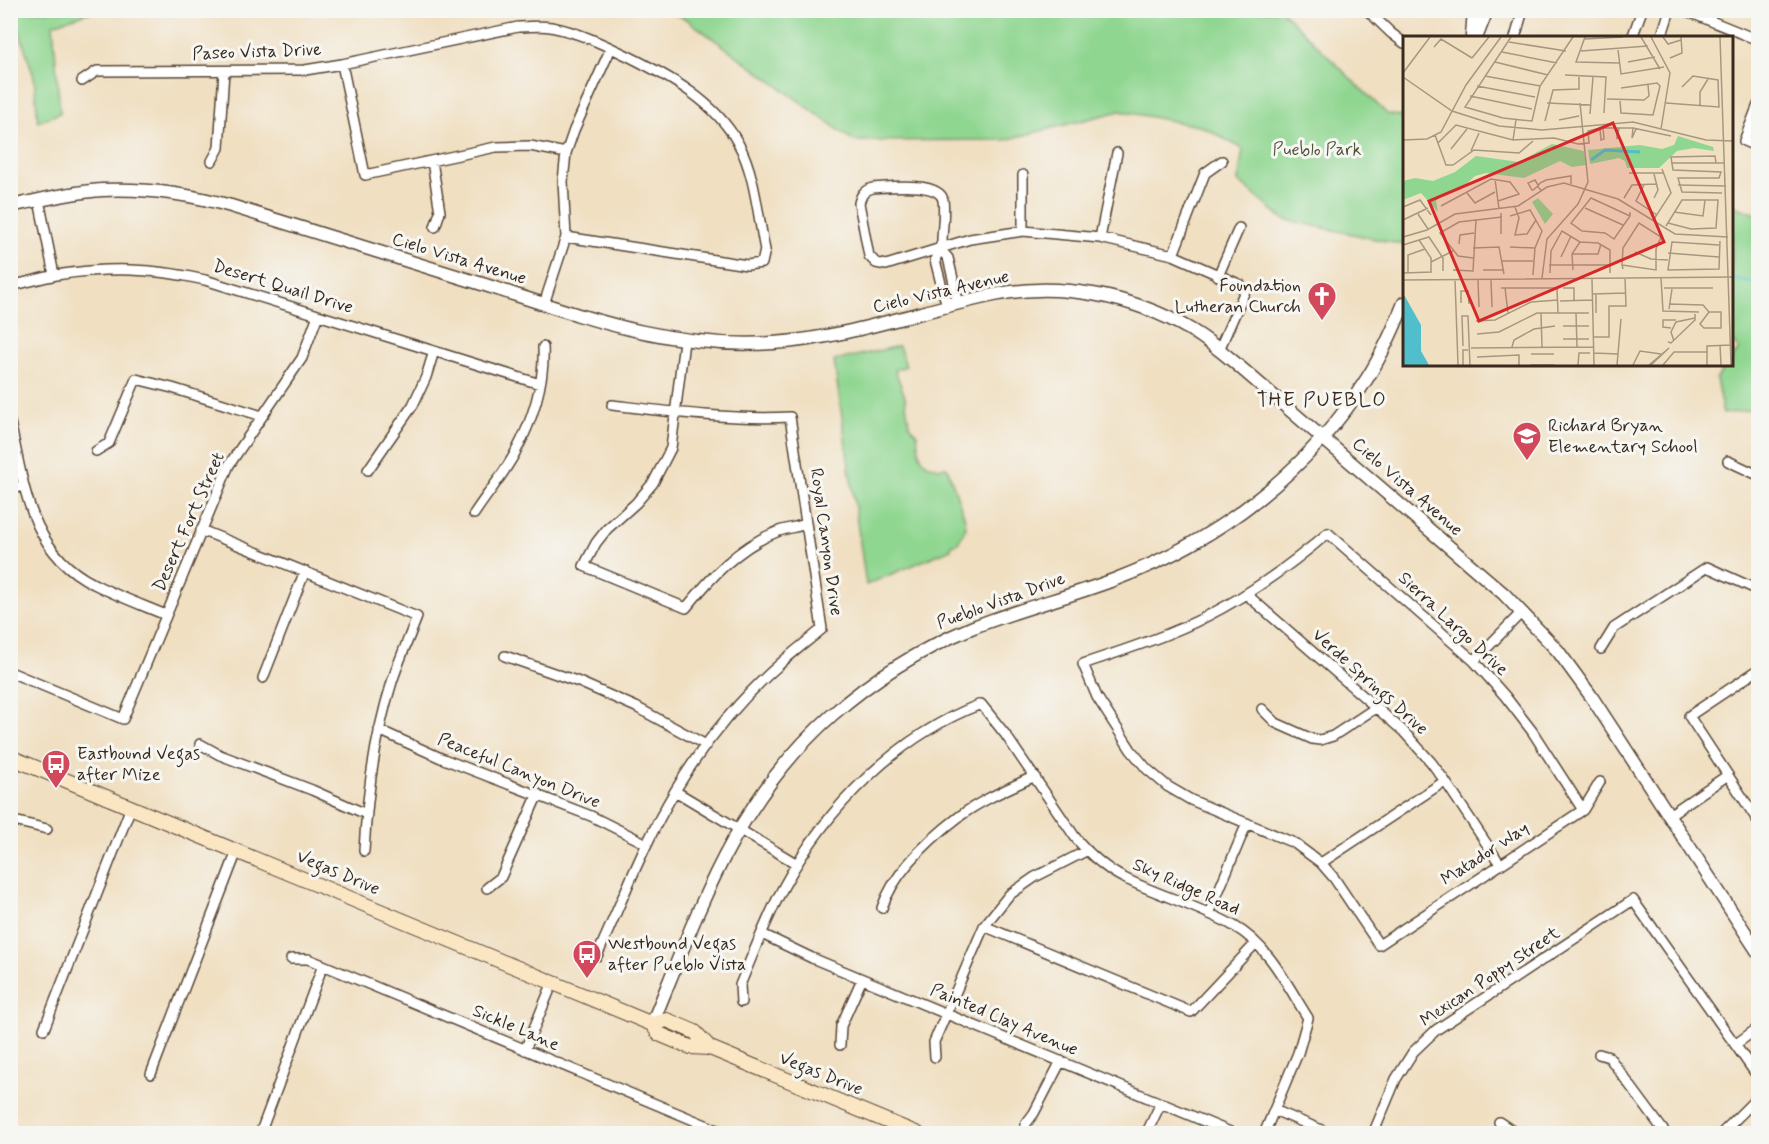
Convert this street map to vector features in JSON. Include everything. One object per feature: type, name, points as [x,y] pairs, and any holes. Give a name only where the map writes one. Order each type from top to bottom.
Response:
[{"type":"main road","name":"Vegas Drive","points":[[14,758],[652,1024],[667,1020],[695,1032],[711,1048],[918,1134]]},
{"type":"street","points":[[1367,10],[1403,42]]},
{"type":"street","points":[[1375,18],[1382,10]]},
{"type":"street","points":[[1474,10],[1474,36]]},
{"type":"street","points":[[1475,36],[1487,10]]},
{"type":"street","points":[[1516,36],[1523,10]]},
{"type":"street","points":[[1633,36],[1642,10]]},
{"type":"street","points":[[1662,36],[1670,10]]},
{"type":"street","points":[[1684,10],[1758,40]]},
{"type":"street","name":"Paseo Vista Drive","points":[[82,81],[97,71],[305,70],[518,27],[548,27],[580,34],[666,75],[705,103],[724,122],[738,143],[748,167],[765,250],[762,262],[747,265],[566,237]]},
{"type":"street","points":[[544,304],[566,237],[563,181],[566,153],[611,48]]},
{"type":"street","points":[[342,64],[365,175],[496,147],[530,146],[566,153]]},
{"type":"street","points":[[212,161],[219,148],[224,71]]},
{"type":"street","points":[[1758,105],[1743,141],[1758,147]]},
{"type":"street","points":[[1100,238],[1117,153]]},
{"type":"street","points":[[1173,255],[1205,173],[1222,160]]},
{"type":"street","points":[[432,161],[440,212],[435,227]]},
{"type":"street","points":[[1023,175],[1023,231]]},
{"type":"street","points":[[940,249],[948,258],[957,296],[954,305],[945,299],[935,260],[940,249],[942,242],[943,198],[938,191],[929,187],[873,188],[863,193],[859,203],[869,256],[876,263],[886,265],[940,249],[970,239],[1023,231],[1100,238],[1173,255],[1241,285],[1245,291],[1219,350]]},
{"type":"street","name":"Cielo Vista Avenue","points":[[10,206],[101,190],[145,190],[189,196],[231,206],[637,332],[684,341],[739,344],[806,340],[876,326],[996,294],[1014,292],[1086,293],[1113,298],[1146,309],[1189,329],[1219,350],[1504,594],[1522,612],[1558,651],[1578,678],[1758,952]]},
{"type":"street","points":[[39,200],[54,275]]},
{"type":"street","points":[[1218,276],[1239,228]]},
{"type":"street","name":"Desert Quail Drive","points":[[10,286],[54,275],[133,269],[171,273],[205,280],[540,384]]},
{"type":"street","points":[[940,279],[952,276]]},
{"type":"street","name":"Pueblo Vista Drive","points":[[652,1024],[707,890],[738,829],[775,775],[812,734],[857,694],[925,650],[972,628],[1114,580],[1154,564],[1226,523],[1294,468],[1322,438],[1367,378],[1389,340],[1403,305]]},
{"type":"street","name":"Desert Fort Street","points":[[10,672],[123,719],[229,465],[302,358],[318,315]]},
{"type":"street","points":[[684,341],[671,448],[653,483],[636,503],[607,529],[596,543],[584,566],[686,608],[708,580],[734,557],[754,543],[779,531],[806,524]]},
{"type":"street","points":[[474,514],[515,454],[528,426],[544,363],[543,347]]},
{"type":"street","points":[[368,470],[413,405],[426,377],[434,351]]},
{"type":"street","points":[[96,451],[108,443],[136,379],[262,416]]},
{"type":"street","points":[[612,405],[676,413]]},
{"type":"street","name":"Royal Canyon Drive","points":[[597,956],[647,844],[675,791],[706,745],[737,707],[779,664],[822,629],[790,417],[761,419],[676,413]]},
{"type":"street","points":[[10,422],[33,517],[46,543],[72,570],[92,583],[166,615]]},
{"type":"street","points":[[1728,461],[1758,475]]},
{"type":"street","points":[[10,489],[24,486]]},
{"type":"street","points":[[201,530],[417,617],[392,681],[379,730],[366,814],[364,851]]},
{"type":"street","name":"Sierra Largo Drive","points":[[1246,594],[1298,558],[1328,533],[1474,661],[1525,722],[1583,810]]},
{"type":"street","points":[[1601,649],[1614,628],[1707,567],[1758,590]]},
{"type":"street","points":[[263,678],[305,571]]},
{"type":"street","points":[[1246,594],[1171,633],[1083,664],[1097,697],[1131,750],[1147,769],[1167,786],[1191,800],[1294,843],[1321,863],[1445,782]]},
{"type":"street","name":"Verde Springs Drive","points":[[1246,594],[1402,731],[1431,762],[1500,864]]},
{"type":"street","points":[[1474,661],[1522,612]]},
{"type":"street","points":[[505,656],[579,682],[636,707],[706,745]]},
{"type":"street","points":[[1758,670],[1689,716],[1758,821]]},
{"type":"street","name":"Sky Ridge Road","points":[[797,864],[829,819],[883,763],[929,728],[981,704],[1005,734],[1086,851],[1122,877],[1235,926],[1256,943],[1274,963],[1308,1018],[1298,1053],[1274,1110]]},
{"type":"street","points":[[1262,709],[1276,723],[1312,739],[1320,740],[1333,736],[1377,707]]},
{"type":"street","name":"Peaceful Canyon Drive","points":[[379,730],[441,758],[591,816],[647,844]]},
{"type":"street","points":[[200,744],[220,755],[312,790],[366,814]]},
{"type":"street","points":[[10,778],[14,758]]},
{"type":"street","points":[[1669,815],[1728,775]]},
{"type":"street","points":[[882,908],[902,871],[921,850],[960,816],[1035,776]]},
{"type":"street","name":"Matador Way","points":[[1321,863],[1334,878],[1379,945],[1583,810],[1600,782]]},
{"type":"street","points":[[675,791],[797,864],[784,886],[740,986],[741,1002]]},
{"type":"street","points":[[487,888],[501,877],[538,794]]},
{"type":"street","points":[[44,1029],[131,807]]},
{"type":"street","points":[[10,820],[46,829]]},
{"type":"street","points":[[1209,914],[1247,823]]},
{"type":"street","points":[[151,1074],[237,851]]},
{"type":"street","points":[[935,1057],[934,1042],[984,926],[1009,896],[1035,877],[1086,851]]},
{"type":"street","name":"Mexican Poppy Street","points":[[1373,1134],[1396,1079],[1413,1052],[1436,1030],[1632,900],[1736,1044]]},
{"type":"street","points":[[984,926],[1191,1012],[1256,943]]},
{"type":"street","name":"Painted Clay Avenue","points":[[762,934],[812,958],[1235,1134]]},
{"type":"street","name":"Sickle Lane","points":[[291,959],[308,959],[323,965],[727,1134]]},
{"type":"street","points":[[260,1134],[323,965]]},
{"type":"street","points":[[840,1045],[841,1026],[862,979]]},
{"type":"street","points":[[525,1050],[553,982]]},
{"type":"street","points":[[1758,1028],[1736,1044],[1758,1077]]},
{"type":"street","points":[[1599,1054],[1609,1057],[1666,1134]]},
{"type":"street","points":[[1024,1125],[1034,1113],[1061,1061]]},
{"type":"street","points":[[1721,1134],[1758,1097]]},
{"type":"street","points":[[1146,1134],[1161,1103]]},
{"type":"street","points":[[1264,1134],[1274,1110],[1331,1134]]},
{"type":"street","points":[[1499,1122],[1517,1134]]},
{"type":"green space","points":[[13,11],[94,11],[53,24],[60,113],[38,122],[34,77]]},
{"type":"green space","name":"Pueblo Park","points":[[667,11],[1282,11],[1387,114],[1403,117],[1403,245],[1283,219],[1238,181],[1243,149],[1203,127],[1120,111],[1005,140],[854,141],[686,19]]},
{"type":"green space","points":[[1733,205],[1758,215],[1758,414],[1749,410],[1723,414],[1716,379],[1726,366],[1733,366],[1733,358],[1739,349],[1733,341]]},
{"type":"green space","points":[[899,346],[906,366],[895,370],[905,397],[909,424],[917,434],[922,459],[927,464],[939,468],[947,467],[966,527],[958,543],[951,545],[951,549],[866,585],[834,361]]},
{"type":"waterway","points":[[1733,278],[1758,285]]},
{"type":"place","name":"Foundation Lutheran Church","points":[[1322,322]]},
{"type":"place","name":"Richard Bryan Elementary School","points":[[1527,462]]},
{"type":"place","name":"Eastbound Vegas after Mize","points":[[56,790]]},
{"type":"place","name":"Westbound Vegas after Pueblo Vista","points":[[587,980]]},
{"type":"district","name":"THE PUEBLO","points":[[1322,400]]}]
